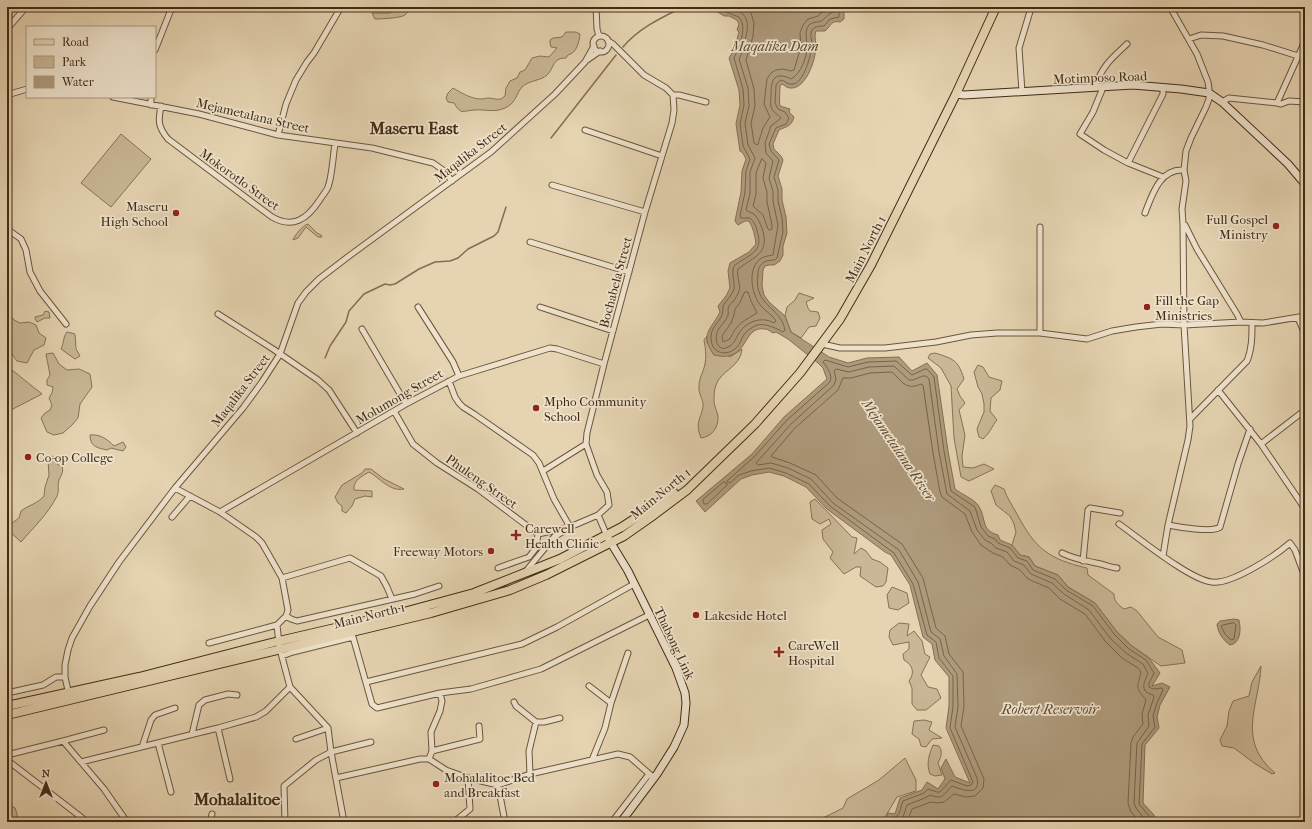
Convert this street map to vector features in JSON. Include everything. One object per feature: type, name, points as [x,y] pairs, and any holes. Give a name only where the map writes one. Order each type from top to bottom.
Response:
[{"type":"main road","name":"Main North 1","points":[[280,649],[474,593],[609,539],[624,536],[658,513],[687,490],[754,424],[800,373],[840,319],[872,265],[956,94],[996,7]]},
{"type":"main road","name":"Main North 1","points":[[7,706],[69,696],[280,649],[431,613],[510,590],[546,575],[609,539]]},
{"type":"main road","name":"Main North 1","points":[[7,715],[69,696]]},
{"type":"street","points":[[7,29],[26,7]]},
{"type":"street","points":[[156,47],[172,7]]},
{"type":"street","points":[[278,135],[286,104],[296,80],[341,7]]},
{"type":"street","points":[[596,7],[597,29],[599,36]]},
{"type":"street","points":[[1164,556],[1168,525],[1188,440],[1190,419],[1184,325],[1182,209],[1186,181],[1184,170],[1186,150],[1209,99],[1208,82],[1197,54],[1170,7]]},
{"type":"street","points":[[1022,92],[1019,48],[1032,8]]},
{"type":"street","points":[[1189,39],[1201,35],[1223,36],[1263,45],[1298,56],[1305,55]]},
{"type":"street","points":[[599,36],[604,36],[644,75],[666,88],[673,96],[679,95],[706,102]]},
{"type":"street","points":[[599,36],[594,41],[594,46],[596,49],[600,51],[606,49],[619,50]]},
{"type":"street","points":[[606,49],[608,46],[608,41]]},
{"type":"street","points":[[1276,104],[1305,42]]},
{"type":"street","points":[[1127,44],[1107,62],[1099,75],[1099,86],[1102,90],[1093,112],[1080,134],[1104,150],[1128,163],[1163,177]]},
{"type":"street","name":"Maqalika Street","points":[[585,62],[594,46]]},
{"type":"street","name":"Maqalika Street","points":[[69,696],[66,677],[68,650],[72,638],[82,620],[119,562],[175,488],[243,408],[280,354],[298,303],[306,292],[319,279],[349,256],[491,152],[538,111],[585,62],[600,51]]},
{"type":"street","name":"Motimposo Road","points":[[956,94],[964,95],[1133,85],[1195,90],[1209,93],[1222,102],[1288,164],[1305,184]]},
{"type":"street","points":[[1128,163],[1164,94],[1163,88]]},
{"type":"street","points":[[7,95],[26,89]]},
{"type":"street","name":"Bochabela Street","points":[[586,444],[587,433],[604,364],[674,110],[673,96]]},
{"type":"street","name":"Mejametalana Street","points":[[118,98],[229,121],[278,135],[372,148],[433,163],[443,170],[452,181]]},
{"type":"street","points":[[151,98],[151,105]]},
{"type":"street","points":[[1222,102],[1229,98],[1276,104],[1290,101],[1305,102]]},
{"type":"street","name":"Mokorotlo Street","points":[[161,106],[159,125],[161,131],[168,139],[272,217],[285,222],[292,223],[307,215],[328,187],[335,144]]},
{"type":"street","points":[[585,130],[662,156]]},
{"type":"street","points":[[1145,213],[1154,190],[1163,177],[1178,169],[1184,170]]},
{"type":"street","points":[[552,185],[645,212]]},
{"type":"street","points":[[1183,224],[1185,225],[1197,249],[1241,322]]},
{"type":"street","points":[[1040,227],[1040,333]]},
{"type":"street","points":[[7,229],[21,239],[26,250],[30,272],[40,291],[66,324]]},
{"type":"street","points":[[530,242],[629,272]]},
{"type":"street","points":[[418,307],[453,362],[459,376]]},
{"type":"street","points":[[540,308],[613,330]]},
{"type":"street","points":[[218,314],[305,370],[329,390],[357,433]]},
{"type":"street","points":[[821,345],[840,348],[885,348],[936,342],[971,335],[997,333],[1040,333],[1086,339],[1112,331],[1162,324],[1184,325],[1241,322],[1252,324],[1305,316]]},
{"type":"street","points":[[1298,318],[1305,334]]},
{"type":"street","points":[[1190,419],[1247,361],[1250,355],[1252,324]]},
{"type":"street","points":[[362,329],[406,404]]},
{"type":"street","name":"Molumong Street","points":[[220,512],[406,404],[459,376],[542,349],[550,348],[604,364]]},
{"type":"street","points":[[449,380],[459,403],[533,455],[542,471],[554,499],[570,527]]},
{"type":"street","points":[[1218,390],[1261,444],[1305,509]]},
{"type":"street","points":[[1261,444],[1305,410]]},
{"type":"street","name":"Phuleng Street","points":[[394,411],[413,444],[437,463],[478,489],[538,534]]},
{"type":"street","points":[[1168,525],[1207,529],[1218,529],[1220,527],[1238,464],[1250,429]]},
{"type":"street","points":[[498,568],[529,557],[536,548],[538,534],[570,527],[598,515],[609,506],[607,492],[586,444],[542,471]]},
{"type":"street","points":[[175,488],[220,512],[256,537],[266,550],[282,578],[288,610],[286,616],[277,625],[209,643]]},
{"type":"street","points":[[172,517],[190,496]]},
{"type":"street","points":[[1083,561],[1088,510],[1090,508],[1120,513]]},
{"type":"street","points":[[598,515],[609,539]]},
{"type":"street","points":[[1119,524],[1185,571],[1213,583],[1222,581],[1255,567],[1272,557],[1290,543],[1295,550],[1305,577]]},
{"type":"street","points":[[524,573],[554,538],[570,527]]},
{"type":"street","name":"Thabong Link","points":[[609,539],[628,571],[676,668],[685,694],[686,703],[684,725],[674,747],[651,776],[620,822]]},
{"type":"street","points":[[1062,553],[1074,559],[1097,563],[1110,568],[1117,568]]},
{"type":"street","points":[[282,578],[350,558],[381,576],[392,599]]},
{"type":"street","points":[[366,682],[522,644],[557,627],[634,584]]},
{"type":"street","points":[[286,616],[297,621],[415,594],[439,586]]},
{"type":"street","points":[[280,649],[292,652],[353,637],[372,704],[377,708],[440,693],[485,686],[541,669],[649,615]]},
{"type":"street","points":[[277,625],[280,649],[290,687],[328,728],[344,822]]},
{"type":"street","points":[[1305,648],[1305,690]]},
{"type":"street","points":[[592,760],[605,728],[611,703],[628,653]]},
{"type":"street","points":[[7,693],[43,685],[56,678],[66,677]]},
{"type":"street","points":[[589,686],[611,703]]},
{"type":"street","points":[[82,762],[256,717],[266,711],[290,687]]},
{"type":"street","points":[[429,759],[432,750],[431,732],[440,711],[442,701],[440,693]]},
{"type":"street","points":[[192,734],[199,705],[205,700],[228,694],[237,695]]},
{"type":"street","points":[[514,702],[516,706],[536,722],[544,722],[560,718]]},
{"type":"street","points":[[142,747],[151,720],[156,715],[175,708]]},
{"type":"street","points":[[530,774],[529,751],[536,722]]},
{"type":"street","points":[[432,750],[480,739],[479,726]]},
{"type":"street","points":[[218,728],[230,779]]},
{"type":"street","points":[[296,739],[328,728]]},
{"type":"street","points":[[7,754],[63,742],[104,730]]},
{"type":"street","points":[[63,742],[104,789],[128,822]]},
{"type":"street","points":[[285,822],[284,786],[316,760],[331,752],[370,742]]},
{"type":"street","points":[[158,743],[171,792]]},
{"type":"street","points":[[336,778],[420,759],[429,759],[446,770],[468,778],[498,785],[530,774],[618,754],[630,757],[651,776],[612,822]]},
{"type":"street","points":[[7,760],[82,817],[86,822]]},
{"type":"street","points":[[454,822],[470,809],[468,778]]},
{"type":"street","points":[[498,785],[505,822]]},
{"type":"street","points":[[210,822],[212,814]]},
{"type":"green space","points":[[394,7],[411,7],[405,15],[395,18],[375,19],[372,13],[390,13],[393,11]]},
{"type":"green space","points":[[566,32],[576,32],[580,34],[578,44],[574,52],[566,58],[561,58],[556,61],[547,75],[522,87],[514,101],[509,106],[497,110],[460,111],[454,103],[448,102],[446,98],[448,93],[453,88],[474,98],[501,99],[505,96],[506,88],[510,81],[517,78],[520,72],[525,70],[532,58],[540,56],[549,57],[557,48],[551,47],[550,40],[553,38],[562,37]]},
{"type":"green space","points":[[121,134],[151,159],[111,207],[81,183]]},
{"type":"green space","points":[[308,224],[322,237],[318,237],[306,227],[298,238],[293,240],[299,231]]},
{"type":"green space","points":[[799,293],[814,298],[806,302],[810,311],[818,312],[820,318],[816,326],[809,327],[801,338],[791,332],[785,316],[787,307],[795,300]]},
{"type":"green space","points":[[7,311],[14,320],[20,323],[29,322],[36,325],[39,333],[46,338],[44,345],[34,350],[27,363],[17,361],[10,349],[6,331]]},
{"type":"green space","points":[[45,311],[49,312],[50,318],[45,318],[37,322],[35,317],[43,315]]},
{"type":"green space","points":[[67,332],[75,334],[76,349],[80,356],[75,359],[61,349]]},
{"type":"green space","points":[[707,336],[707,343],[730,357],[742,349],[738,360],[718,380],[715,387],[714,403],[718,416],[716,428],[708,436],[701,438],[698,425],[703,402],[699,392],[699,384],[706,359],[704,340]]},
{"type":"green space","points":[[53,353],[59,364],[67,370],[79,369],[90,374],[92,387],[80,404],[78,418],[63,433],[54,435],[47,432],[41,418],[50,410],[52,405],[49,398],[53,387],[47,385],[47,380],[50,375],[46,354]]},
{"type":"green space","points":[[935,353],[954,361],[960,368],[964,379],[957,389],[965,403],[959,410],[965,435],[962,456],[963,467],[973,468],[984,464],[994,469],[969,481],[961,477],[954,438],[951,386],[941,368],[928,358],[930,354]]},
{"type":"green space","points":[[978,365],[983,367],[989,377],[1002,381],[1000,390],[991,398],[990,411],[997,420],[983,439],[979,437],[977,429],[984,412],[982,394],[978,387],[974,372]]},
{"type":"green space","points":[[7,366],[42,394],[7,412]]},
{"type":"green space","points":[[90,435],[97,435],[109,441],[114,446],[123,442],[126,447],[123,451],[111,448],[107,450],[95,446],[91,442]]},
{"type":"green space","points":[[53,456],[58,465],[62,466],[63,468],[58,482],[57,496],[44,516],[21,542],[7,529],[7,527],[19,518],[21,511],[39,501],[44,496],[49,475],[48,460]]},
{"type":"green space","points":[[365,469],[371,469],[384,479],[404,489],[390,487],[369,472],[356,481],[354,490],[372,491],[372,497],[365,496],[355,499],[352,506],[346,513],[342,511],[342,506],[338,503],[335,497],[342,485],[362,473]]},
{"type":"green space","points":[[995,485],[1004,489],[1030,536],[1037,544],[1052,556],[1062,561],[1087,568],[1088,575],[1114,594],[1116,601],[1120,606],[1124,609],[1131,607],[1137,611],[1158,637],[1182,650],[1185,663],[1161,666],[1132,646],[1117,632],[1095,603],[1068,587],[1058,575],[1035,566],[1029,557],[1020,555],[1012,545],[1016,532],[1014,524],[1010,516],[996,505],[991,491]]},
{"type":"green space","points":[[815,499],[852,537],[857,538],[854,554],[861,548],[866,551],[872,559],[880,562],[888,568],[886,582],[883,586],[876,587],[860,576],[861,567],[856,567],[844,574],[830,558],[833,552],[823,539],[822,530],[831,524],[829,519],[820,524],[812,519],[810,502]]},
{"type":"green space","points":[[892,587],[907,593],[909,603],[898,610],[889,608],[887,595]]},
{"type":"green space","points":[[899,623],[909,624],[907,636],[914,631],[922,641],[925,654],[930,657],[921,675],[928,687],[937,689],[941,698],[926,710],[917,710],[912,704],[912,688],[909,681],[912,675],[912,669],[904,660],[903,654],[909,649],[909,642],[893,645],[889,637],[890,630]]},
{"type":"green space","points":[[1261,666],[1254,709],[1253,735],[1256,748],[1263,761],[1275,773],[1272,774],[1234,748],[1222,746],[1220,740],[1227,726],[1229,711],[1233,701],[1249,696],[1252,682]]},
{"type":"green space","points":[[924,720],[932,722],[929,730],[942,738],[932,739],[926,747],[921,746],[919,739],[912,734],[914,721]]},
{"type":"green space","points":[[933,745],[939,746],[941,750],[941,757],[938,763],[942,775],[935,776],[930,774],[928,760]]},
{"type":"green space","points":[[905,758],[916,780],[916,791],[897,797],[882,822],[815,822],[843,808],[847,799],[879,780]]},
{"type":"green space","points":[[7,804],[15,808],[17,817],[7,820]]},
{"type":"water","name":"Robert Reservoir","points":[[710,7],[843,7],[844,19],[840,22],[833,23],[825,31],[816,31],[816,52],[812,66],[805,79],[796,87],[789,88],[782,84],[780,86],[780,106],[790,109],[789,112],[794,117],[790,124],[779,130],[773,144],[774,149],[783,160],[778,176],[782,189],[782,200],[786,217],[787,233],[783,246],[783,255],[780,261],[774,265],[765,266],[763,270],[762,286],[764,295],[769,302],[785,316],[791,332],[829,357],[848,363],[867,358],[899,357],[912,371],[927,363],[937,375],[955,489],[978,505],[986,527],[992,533],[998,535],[1000,540],[1012,545],[1020,555],[1029,557],[1035,566],[1058,575],[1068,587],[1095,603],[1117,632],[1132,646],[1149,658],[1160,673],[1152,686],[1162,683],[1170,687],[1160,705],[1157,717],[1159,728],[1145,745],[1143,803],[1154,815],[1156,822],[885,822],[888,813],[895,814],[900,798],[922,790],[927,782],[938,789],[945,779],[941,768],[946,759],[955,777],[970,783],[946,728],[949,706],[949,677],[935,660],[932,644],[923,637],[910,585],[891,555],[827,509],[806,487],[784,476],[769,472],[752,475],[741,479],[705,512],[696,501],[752,454],[784,417],[827,379],[823,368],[818,363],[788,339],[776,332],[773,333],[766,329],[757,329],[752,333],[740,350],[734,354],[726,356],[714,355],[707,342],[708,332],[720,312],[718,306],[730,288],[728,271],[730,263],[749,252],[756,244],[754,232],[749,221],[745,221],[738,225],[735,221],[741,192],[742,171],[746,159],[740,151],[736,124],[740,105],[739,90],[729,58],[734,50],[739,32],[737,30],[739,24],[737,20],[729,16],[724,16]]},
{"type":"water","points":[[1234,619],[1239,620],[1239,635],[1236,642],[1230,645],[1221,636],[1217,624],[1220,621]]},
{"type":"waterway","points":[[623,47],[643,29],[683,7]]},
{"type":"waterway","points":[[551,138],[616,55]]},
{"type":"waterway","points":[[325,358],[330,346],[346,322],[349,311],[364,294],[385,284],[395,284],[419,269],[435,262],[450,261],[458,258],[468,249],[494,236],[498,232],[506,207]]},
{"type":"place","name":"Maseru High School","points":[[176,213]]},
{"type":"place","name":"Full Gospel Ministry","points":[[1276,226]]},
{"type":"place","name":"Fill the Gap Ministries","points":[[1147,307]]},
{"type":"place","name":"Mpho Community School","points":[[536,408]]},
{"type":"place","name":"Co-op College","points":[[28,457]]},
{"type":"place","name":"Carewell Health Clinic","points":[[516,535]]},
{"type":"place","name":"Freeway Motors","points":[[491,551]]},
{"type":"place","name":"Lakeside Hotel","points":[[696,615]]},
{"type":"place","name":"CareWell Hospital","points":[[779,652]]},
{"type":"place","name":"Mohalalitoe Bed and Breakfast","points":[[436,784]]},
{"type":"district","name":"Maseru East","points":[[414,128]]},
{"type":"district","name":"Mohalalitoe","points":[[237,799]]},
{"type":"water label","name":"Maqalika Dam","points":[[775,46]]},
{"type":"water label","name":"Mejametalana River","points":[[899,450]]}]
